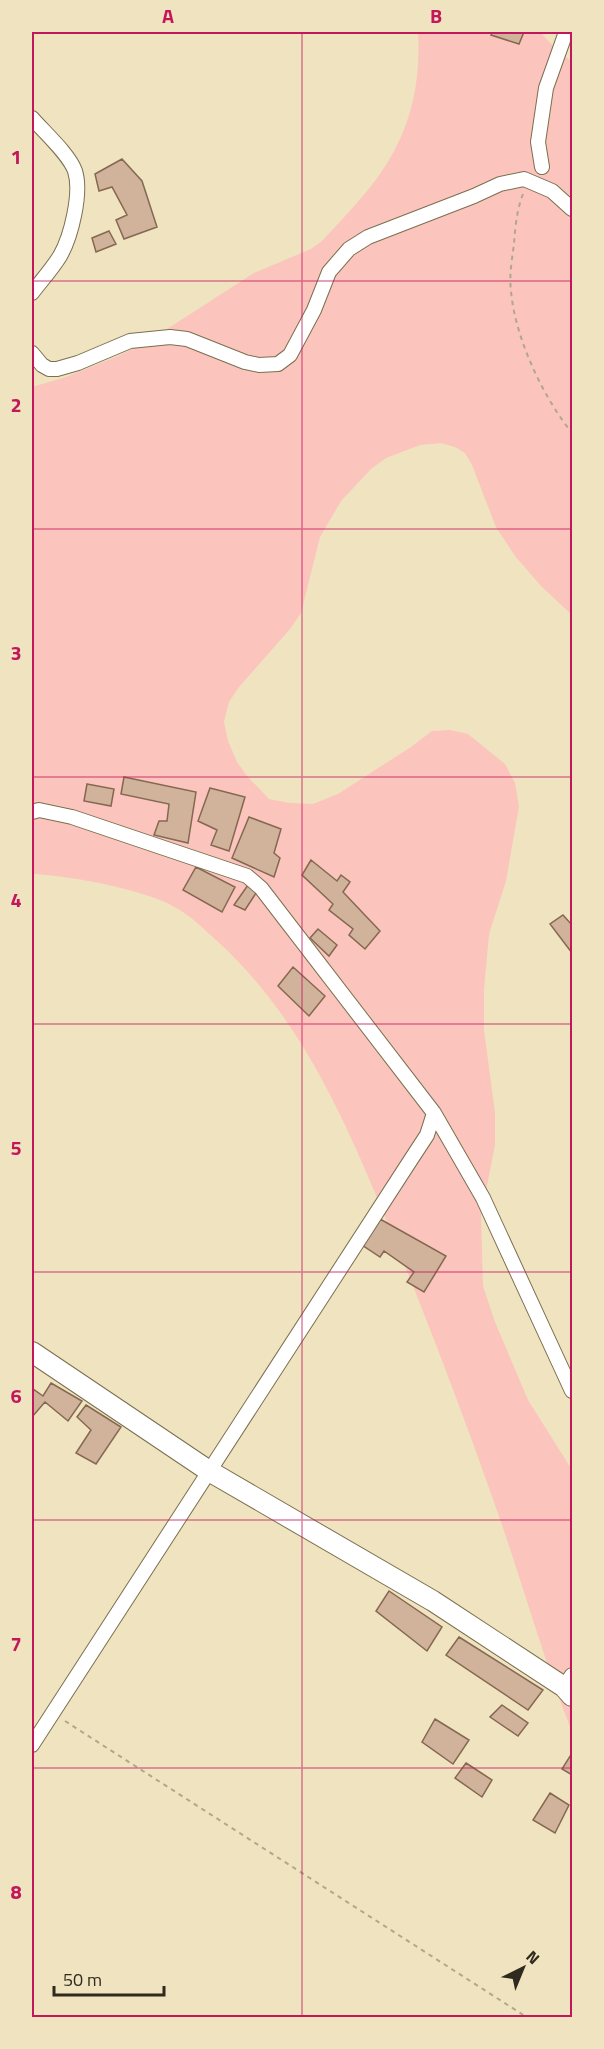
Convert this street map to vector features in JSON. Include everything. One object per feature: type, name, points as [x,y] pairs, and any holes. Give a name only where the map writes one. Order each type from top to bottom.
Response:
[{"type":"street","points":[[542,167],[538,142],[546,88],[566,32]]},
{"type":"street","points":[[32,118],[65,156],[74,170],[77,185],[74,217],[61,255],[32,293]]},
{"type":"street","points":[[32,353],[42,365],[49,369],[57,369],[78,363],[130,341],[170,337],[187,339],[245,362],[259,365],[278,364],[293,349],[314,310],[329,272],[349,249],[368,237],[500,184],[524,179],[552,191],[573,209]]},
{"type":"street","points":[[32,812],[39,810],[83,820],[247,876],[261,888],[434,1113],[483,1198],[573,1391]]},
{"type":"street","points":[[32,1745],[427,1135],[434,1113]]},
{"type":"street","points":[[32,1352],[209,1471],[433,1601],[570,1686]]},
{"type":"path","points":[[520,206],[510,287],[513,310],[534,368],[556,412],[573,434]]},
{"type":"path","points":[[52,1713],[528,2018]]},
{"type":"shaded area","points":[[418,32],[540,32],[572,62],[572,615],[542,587],[515,556],[496,527],[472,465],[465,453],[441,443],[420,445],[386,458],[371,469],[341,501],[320,537],[301,613],[290,629],[239,687],[229,702],[224,722],[228,741],[237,762],[269,799],[313,804],[338,794],[432,731],[450,730],[468,734],[505,764],[515,783],[519,806],[506,881],[489,934],[484,989],[484,1030],[495,1113],[495,1145],[481,1216],[483,1286],[495,1322],[528,1400],[572,1470],[572,1732],[463,1415],[422,1309],[342,1118],[299,1041],[275,1005],[247,971],[183,912],[165,902],[128,890],[65,877],[32,874],[32,387],[66,377],[116,357],[150,340],[254,273],[311,249],[323,240],[372,185],[395,150],[413,101],[418,67]]},
{"type":"building","points":[[493,32],[524,32],[519,44],[491,35]]},
{"type":"building","points":[[122,159],[142,181],[157,227],[124,239],[116,220],[127,215],[112,187],[99,191],[95,174]]},
{"type":"building","points":[[109,231],[116,244],[96,252],[92,238]]},
{"type":"building","points":[[124,777],[196,792],[188,843],[154,835],[159,821],[167,821],[169,804],[121,794]]},
{"type":"building","points":[[87,784],[114,789],[111,806],[84,801]]},
{"type":"building","points":[[210,788],[245,797],[229,851],[211,845],[217,830],[198,821]]},
{"type":"building","points":[[249,817],[281,829],[274,853],[280,858],[274,877],[232,858]]},
{"type":"building","points":[[311,860],[337,881],[341,875],[350,882],[343,892],[380,931],[365,949],[349,935],[353,929],[329,910],[333,904],[302,875]]},
{"type":"building","points":[[196,867],[235,887],[222,912],[183,890]]},
{"type":"building","points":[[248,885],[258,890],[245,910],[234,905]]},
{"type":"building","points":[[563,915],[572,925],[572,953],[550,924]]},
{"type":"building","points":[[318,929],[337,945],[329,956],[310,938]]},
{"type":"building","points":[[293,967],[325,996],[309,1016],[278,986]]},
{"type":"building","points":[[380,1219],[446,1256],[424,1292],[407,1282],[414,1272],[384,1251],[380,1257],[362,1245]]},
{"type":"building","points":[[51,1383],[82,1401],[68,1421],[45,1402],[32,1417],[33,1389],[43,1396]]},
{"type":"building","points":[[86,1405],[121,1427],[96,1464],[76,1453],[91,1430],[77,1417]]},
{"type":"building","points":[[389,1591],[442,1627],[427,1651],[376,1611]]},
{"type":"building","points":[[459,1637],[543,1690],[528,1710],[446,1655]]},
{"type":"building","points":[[502,1705],[528,1723],[518,1736],[490,1717]]},
{"type":"building","points":[[435,1719],[469,1740],[453,1764],[422,1742]]},
{"type":"building","points":[[572,1753],[572,1775],[562,1769]]},
{"type":"building","points":[[466,1763],[492,1780],[482,1797],[455,1778]]},
{"type":"building","points":[[550,1793],[569,1805],[555,1833],[533,1820]]}]
